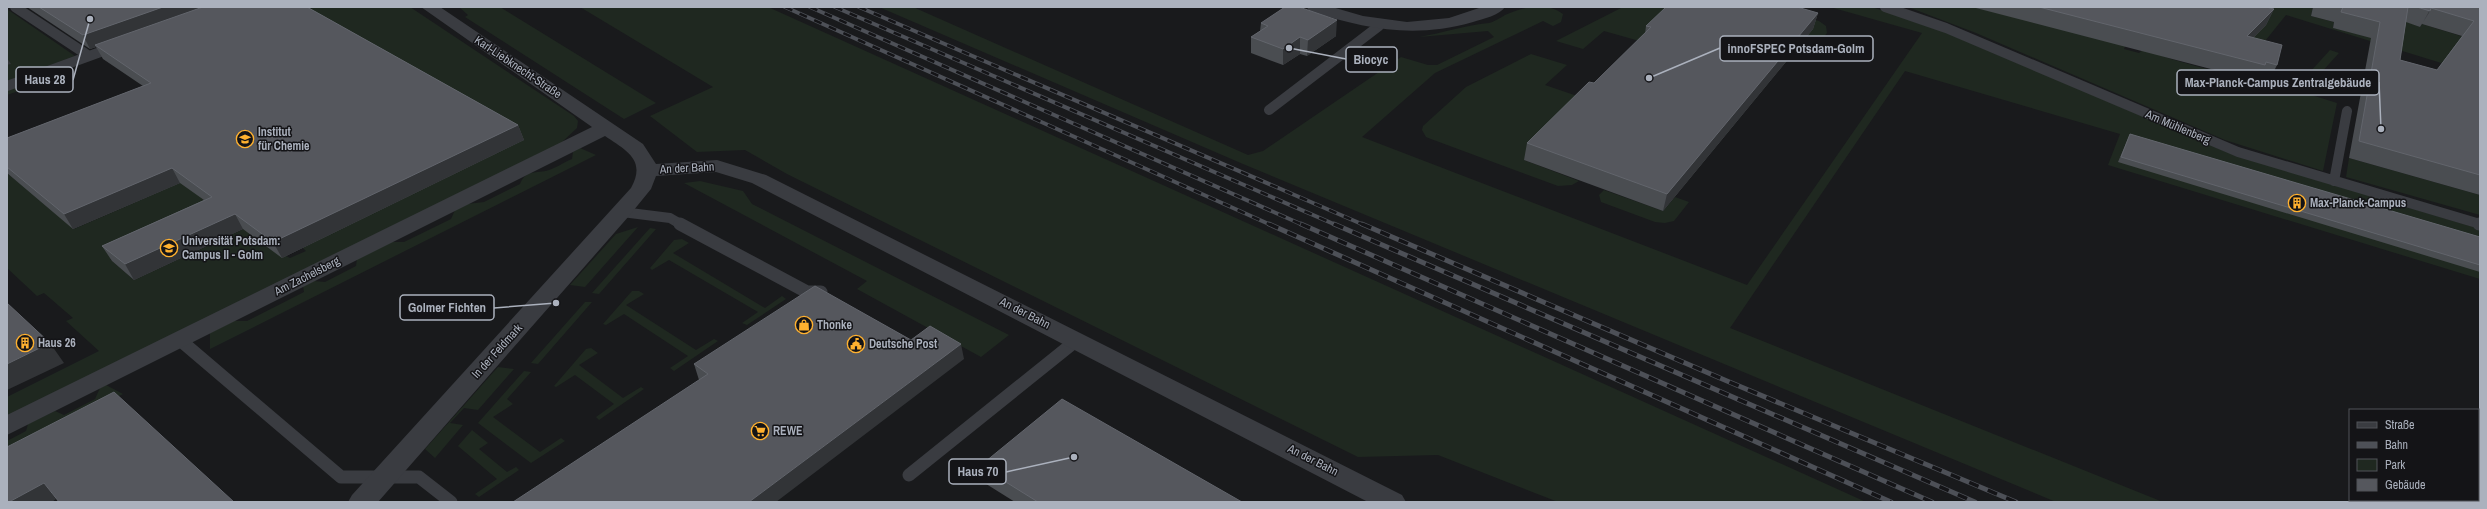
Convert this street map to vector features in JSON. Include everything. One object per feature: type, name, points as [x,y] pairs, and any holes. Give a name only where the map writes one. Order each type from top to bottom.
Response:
[{"type":"street","name":"Karl-Liebknecht-Straße","points":[[429,7],[607,127]]},
{"type":"street","points":[[1315,7],[1350,19],[1395,28],[1439,26],[1480,15],[1498,7]]},
{"type":"street","points":[[607,127],[646,157],[649,170]]},
{"type":"street","name":"Am Zachelsberg","points":[[7,426],[607,127]]},
{"type":"street","name":"An der Bahn","points":[[649,170],[717,166],[759,179],[1391,501]]},
{"type":"street","name":"In der Feldmark","points":[[362,502],[622,212],[645,181],[649,170]]},
{"type":"lane","points":[[15,7],[89,56]]},
{"type":"lane","name":"Am Mühlenberg","points":[[1884,7],[1946,28],[2232,150],[2480,224]]},
{"type":"lane","points":[[1269,110],[1379,26]]},
{"type":"lane","points":[[7,86],[125,43]]},
{"type":"lane","points":[[2334,181],[2347,111]]},
{"type":"lane","points":[[622,212],[670,218],[808,292],[819,291],[829,297]]},
{"type":"lane","points":[[180,340],[241,394],[341,477],[419,477],[451,502]]},
{"type":"lane","points":[[909,475],[1077,340]]},
{"type":"green space","points":[[1542,6],[1556,10],[1563,14],[1561,22],[1553,26],[1543,21],[1435,73],[1362,137],[1747,285],[1922,33],[1830,7],[1871,7],[1916,20],[2231,154],[2480,229],[2480,279],[2108,165],[2120,134],[1905,71],[1730,328],[2163,502],[2056,502],[1243,164],[879,7],[913,7],[1248,155],[1263,151],[1401,57],[1428,65],[1437,65],[1494,37],[1488,31],[1419,37],[1491,22],[1512,12],[1527,8]]},
{"type":"green space","points":[[245,7],[257,11],[268,7],[410,7],[574,116],[578,121],[577,128],[561,143],[7,417],[7,397],[99,351],[66,321],[73,318],[44,293],[37,296],[7,268],[7,173],[18,182],[158,126],[52,210],[74,229],[216,167],[214,208],[110,259],[134,280],[280,212],[286,256],[290,258],[306,251],[302,247],[523,140]]},
{"type":"green space","points":[[459,7],[500,7],[656,103],[624,119],[465,17],[468,15]]},
{"type":"green space","points":[[580,7],[768,7],[1866,502],[1558,502],[1438,455],[1358,457],[787,174],[745,150],[697,152],[650,116],[713,87]]},
{"type":"green space","points":[[1623,7],[1678,7],[1643,42],[1604,31],[1583,49],[1556,41]]},
{"type":"green space","points":[[1908,7],[1973,7],[2126,44],[2124,49],[2139,53],[2144,49],[2199,67],[2256,81],[2257,78],[2337,103],[2323,171],[2225,140],[1976,33]]},
{"type":"green space","points":[[2217,7],[2313,7],[2311,16],[2334,22],[2333,28],[2369,37],[2400,18],[2420,27],[2422,24],[2464,37],[2480,75],[2286,15],[2253,56],[2251,39],[2267,23]]},
{"type":"green space","points":[[7,9],[75,56],[7,81],[7,65],[10,64],[7,61]]},
{"type":"green space","points":[[1780,10],[1819,21],[1826,26],[1827,33],[1822,39],[1808,35]]},
{"type":"green space","points":[[2330,50],[2339,53],[2319,75],[2310,72]]},
{"type":"green space","points":[[1531,54],[1567,65],[1545,85],[1586,99],[1524,160],[1579,181],[1572,185],[1558,186],[1426,137],[1422,130],[1423,126],[1466,87]]},
{"type":"green space","points":[[54,74],[59,74],[70,81],[58,86],[50,80],[7,95],[7,90]]},
{"type":"green space","points":[[580,148],[596,155],[210,349],[210,333],[234,321],[247,321],[304,292],[303,286],[314,281],[325,282],[356,266],[357,259],[391,242],[404,242],[451,219],[455,210],[467,204],[484,202],[520,184],[522,179],[528,174],[549,170],[572,159],[573,152]]},
{"type":"green space","points":[[2349,158],[2480,195],[2480,215],[2346,177]]},
{"type":"green space","points":[[700,181],[743,191],[752,204],[1009,335],[981,357],[857,289],[867,281],[684,183]]},
{"type":"green space","points":[[1604,190],[1663,211],[1675,197],[1689,202],[1674,221],[1665,223],[1655,222],[1601,202],[1599,195]]},
{"type":"green space","points":[[638,227],[585,287],[570,285],[616,234]]},
{"type":"green space","points":[[650,228],[656,229],[599,294],[592,293]]},
{"type":"green space","points":[[682,239],[689,243],[673,253],[765,308],[782,296],[786,299],[747,325],[742,323],[758,312],[669,260],[652,270],[650,268],[674,240]]},
{"type":"green space","points":[[632,291],[639,291],[644,294],[626,305],[696,350],[714,339],[718,341],[674,371],[670,368],[688,356],[624,314],[606,325],[603,324]]},
{"type":"green space","points":[[585,302],[592,302],[538,364],[531,363]]},
{"type":"green space","points":[[591,348],[598,353],[579,365],[623,398],[641,387],[644,389],[599,420],[596,417],[614,404],[575,375],[556,387],[554,386],[586,349]]},
{"type":"green space","points":[[498,367],[514,369],[478,410],[464,408],[450,423],[463,425],[435,458],[425,449]]},
{"type":"green space","points":[[524,371],[531,372],[507,399],[513,404],[493,417],[540,452],[561,438],[565,441],[531,463],[478,423]]},
{"type":"green space","points":[[106,385],[123,394],[7,453],[7,441],[26,431],[28,424],[55,411],[64,415],[95,399],[100,388]]},
{"type":"green space","points":[[472,430],[488,443],[479,449],[507,472],[516,467],[519,470],[479,497],[475,494],[497,479],[458,446]]},
{"type":"building","points":[[39,7],[163,7],[83,35]]},
{"type":"building","points":[[203,7],[307,7],[518,125],[273,242],[235,214],[125,264],[102,246],[212,197],[172,168],[64,214],[7,167],[7,138],[151,83],[95,45]]},
{"type":"building","points":[[1285,7],[1299,7],[1337,20],[1308,40],[1300,37],[1283,49],[1251,37],[1268,26],[1261,23]]},
{"type":"building","points":[[1666,7],[1797,7],[1818,13],[1667,194],[1527,143],[1589,82],[1594,83],[1651,27],[1646,26]]},
{"type":"building","points":[[2039,7],[2266,7],[2274,9],[2247,36],[2282,45],[2277,65],[2266,62],[2265,65]]},
{"type":"building","points":[[2343,7],[2408,7],[2400,60],[2437,70],[2474,21],[2431,8],[2430,11],[2417,7],[2480,7],[2480,175],[2359,141],[2380,22],[2341,12]]},
{"type":"building","name":"Max-Planck-Campus","points":[[2130,134],[2480,237],[2480,265],[2121,157]]},
{"type":"building","name":"REWE","points":[[815,286],[911,340],[930,326],[961,344],[749,502],[513,502],[708,374],[694,364]]},
{"type":"building","points":[[7,303],[50,343],[7,364]]},
{"type":"building","points":[[114,392],[234,502],[59,502],[44,483],[7,502],[7,447]]},
{"type":"building","points":[[1062,399],[1242,502],[1038,502],[980,466]]},
{"type":"railway","points":[[785,7],[1271,225]]},
{"type":"railway","points":[[810,7],[1303,225]]},
{"type":"railway","points":[[835,7],[1336,225]]},
{"type":"railway","points":[[859,7],[1364,225]]},
{"type":"railway","points":[[1269,224],[1891,502]]},
{"type":"railway","points":[[1301,224],[1932,502]]},
{"type":"railway","points":[[1334,224],[1975,502]]},
{"type":"railway","points":[[1362,224],[1727,381],[2016,502]]},
{"type":"place","name":"Haus 28","points":[[90,19]]},
{"type":"place","name":"Biocyc","points":[[1289,48]]},
{"type":"place","name":"innoFSPEC Potsdam-Golm","points":[[1649,78]]},
{"type":"place","name":"Max-Planck-Campus Zentralgebäude","points":[[2381,129]]},
{"type":"place","name":"Institut für Chemie","points":[[245,139]]},
{"type":"place","name":"Max-Planck-Campus","points":[[2297,203]]},
{"type":"place","name":"Universität Potsdam: Campus II - Golm","points":[[169,248]]},
{"type":"place","name":"Golmer Fichten","points":[[556,303]]},
{"type":"place","name":"Thonke","points":[[804,325]]},
{"type":"place","name":"Haus 26","points":[[25,343]]},
{"type":"place","name":"Deutsche Post","points":[[856,344]]},
{"type":"place","name":"REWE","points":[[760,431]]},
{"type":"place","name":"Haus 70","points":[[1074,457]]}]
